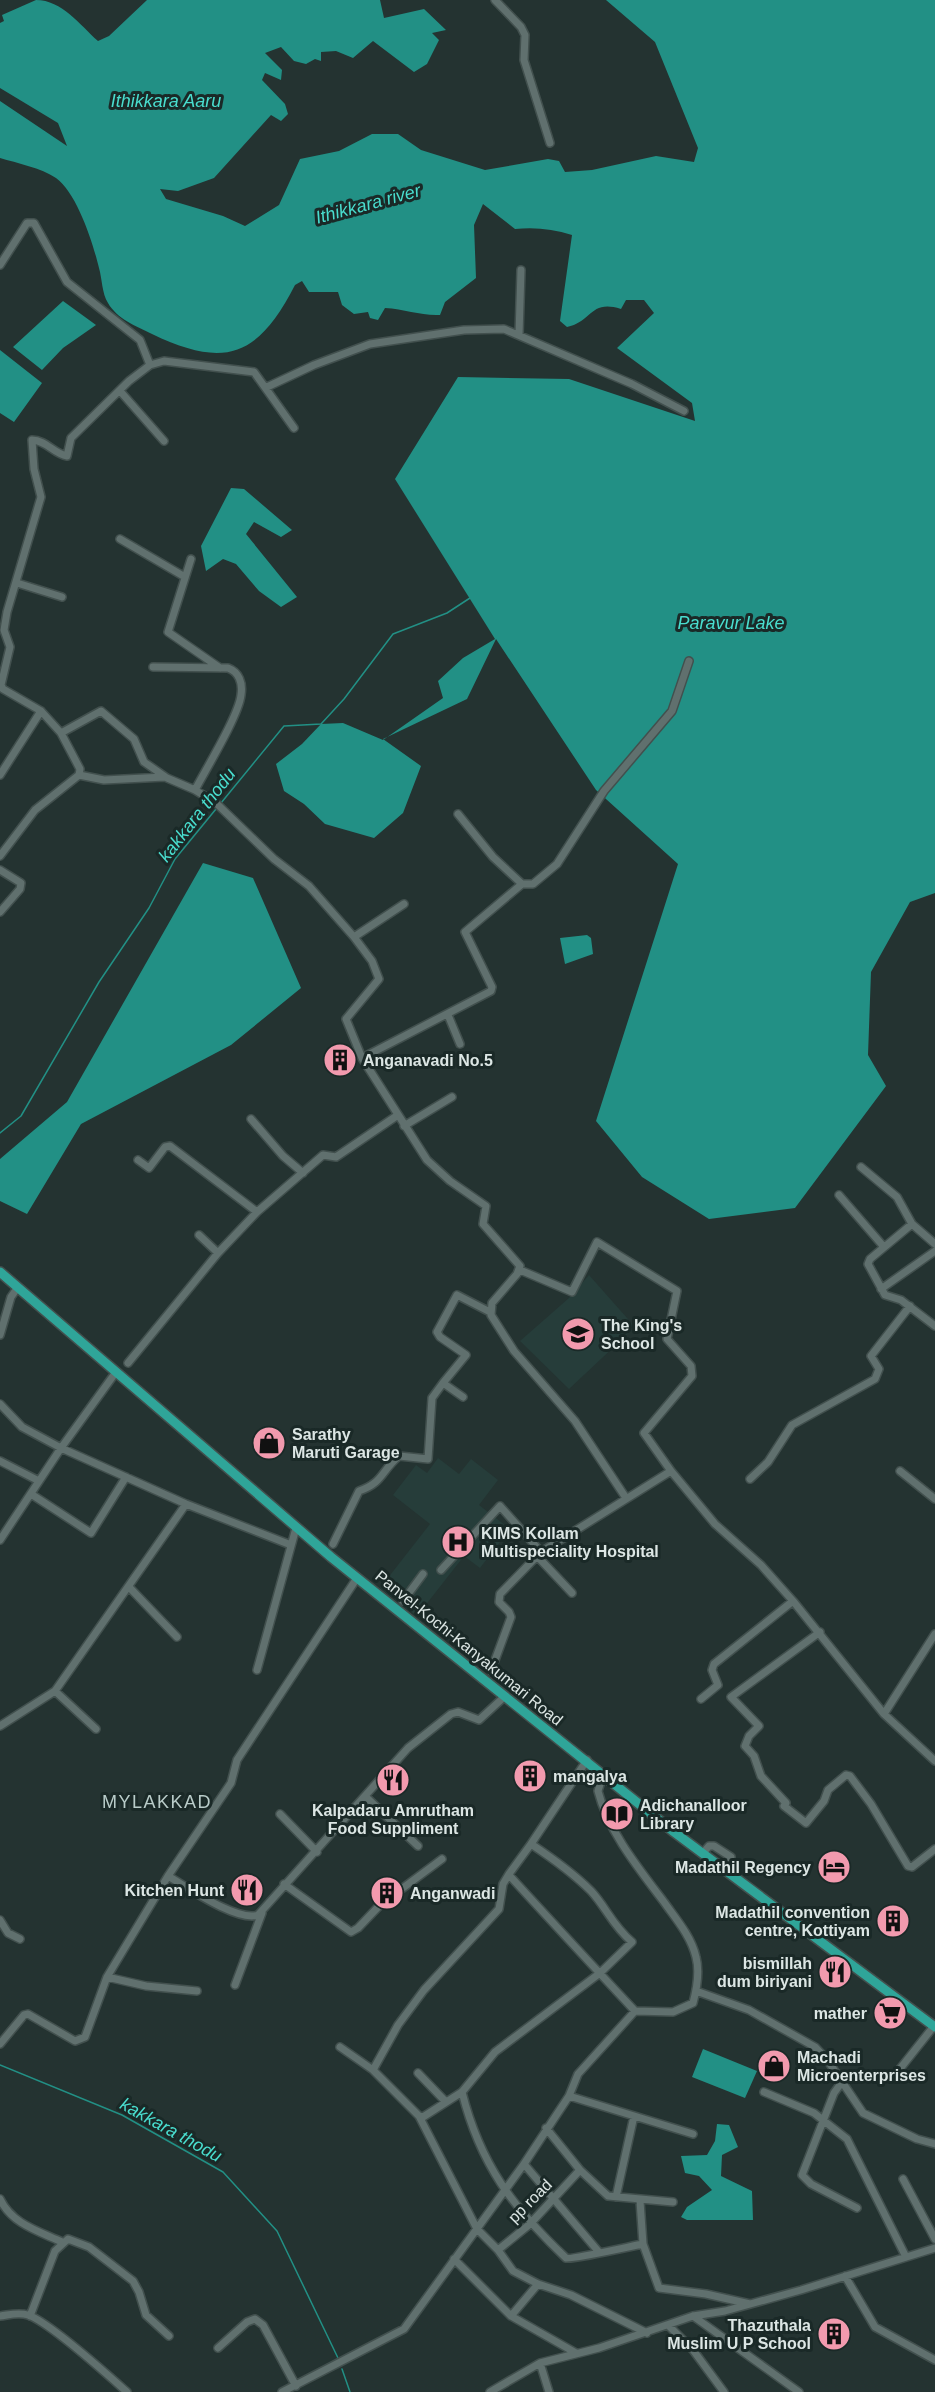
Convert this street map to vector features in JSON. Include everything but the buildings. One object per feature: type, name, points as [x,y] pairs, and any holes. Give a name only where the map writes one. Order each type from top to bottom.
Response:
[{"type":"highway","name":"Panvel-Kochi-Kanyakumari Road","points":[[0,1272],[296,1528],[504,1697],[703,1853],[934,2026]]},
{"type":"street","points":[[495,0],[521,27],[525,35],[524,60],[550,144]]},
{"type":"street","points":[[0,265],[27,223],[34,223],[67,282],[140,340],[150,365]]},
{"type":"street","points":[[519,335],[521,270]]},
{"type":"street","points":[[267,387],[314,365],[370,344],[464,330],[504,329],[632,384],[684,411]]},
{"type":"street","points":[[0,856],[35,810],[79,775],[80,769],[61,733],[41,711],[3,689],[1,685],[10,647],[4,625],[17,583],[33,515],[41,496],[34,469],[32,440],[44,443],[58,454],[67,456],[71,438],[120,391],[150,365],[171,361],[243,368],[257,373],[294,428]]},
{"type":"street","points":[[120,391],[164,441]]},
{"type":"street","points":[[120,539],[185,577]]},
{"type":"street","points":[[191,559],[168,632],[220,668]]},
{"type":"street","points":[[17,583],[62,597]]},
{"type":"street","points":[[458,814],[493,857],[522,884],[533,885],[556,864],[604,790],[672,711],[689,661]]},
{"type":"street","points":[[153,667],[228,668],[237,673],[242,692],[240,701],[195,790]]},
{"type":"street","points":[[0,775],[41,711]]},
{"type":"street","points":[[61,733],[101,711],[132,737],[144,762],[165,777],[195,790],[226,810],[274,859],[309,886],[354,937],[372,961],[379,979],[346,1019],[363,1058],[427,1160],[450,1181],[486,1206],[483,1224],[518,1262],[520,1270]]},
{"type":"street","points":[[79,775],[104,780],[165,777]]},
{"type":"street","points":[[0,870],[21,883],[20,889],[0,912]]},
{"type":"street","points":[[363,1058],[492,990],[465,932],[522,884]]},
{"type":"street","points":[[354,937],[404,904]]},
{"type":"street","points":[[448,1015],[460,1044]]},
{"type":"street","points":[[404,1126],[452,1096]]},
{"type":"street","points":[[128,1364],[218,1253],[257,1212],[323,1155],[336,1157],[398,1115]]},
{"type":"street","points":[[251,1119],[283,1156],[303,1173]]},
{"type":"street","points":[[138,1160],[149,1168],[165,1148],[170,1146],[257,1212]]},
{"type":"street","points":[[861,1167],[897,1197],[912,1224],[935,1244]]},
{"type":"street","points":[[839,1195],[884,1247]]},
{"type":"street","points":[[912,1224],[868,1263],[885,1295],[910,1306],[935,1326]]},
{"type":"street","points":[[199,1235],[218,1253]]},
{"type":"street","points":[[520,1270],[572,1292],[597,1242],[677,1291],[667,1339],[692,1366],[692,1376],[644,1433],[671,1472],[715,1524],[760,1565],[793,1601],[884,1714],[935,1761]]},
{"type":"street","points":[[881,1289],[935,1251]]},
{"type":"street","points":[[490,1312],[492,1303],[520,1270]]},
{"type":"street","points":[[0,1335],[11,1297],[18,1287]]},
{"type":"street","points":[[333,1544],[359,1491],[374,1486],[387,1466],[399,1456],[428,1459],[432,1398],[466,1355],[440,1337],[437,1332],[454,1297],[461,1295],[490,1312],[514,1351],[575,1421],[626,1498]]},
{"type":"street","points":[[750,1479],[768,1462],[792,1425],[875,1379],[879,1369],[871,1356],[910,1306]]},
{"type":"street","points":[[0,1540],[61,1448],[116,1372]]},
{"type":"street","points":[[443,1383],[463,1397]]},
{"type":"street","points":[[1,1407],[22,1427],[61,1448],[186,1504],[291,1545]]},
{"type":"street","points":[[0,1461],[39,1481]]},
{"type":"street","points":[[900,1471],[935,1499]]},
{"type":"street","points":[[491,1671],[511,1617],[499,1602],[498,1596],[539,1554],[671,1472]]},
{"type":"street","points":[[31,1494],[91,1533],[126,1477]]},
{"type":"street","points":[[0,1726],[55,1691],[186,1504]]},
{"type":"street","points":[[441,1570],[500,1506],[572,1593]]},
{"type":"street","points":[[257,1671],[296,1528]]},
{"type":"street","points":[[403,1601],[423,1574]]},
{"type":"street","points":[[0,2044],[24,2015],[28,2014],[75,2041],[82,2039],[107,1977],[168,1876],[231,1784],[237,1760],[357,1578]]},
{"type":"street","points":[[129,1587],[177,1637]]},
{"type":"street","points":[[701,1699],[718,1685],[712,1670],[714,1664],[793,1601]]},
{"type":"street","points":[[820,1632],[731,1697],[759,1726],[745,1746],[757,1763],[761,1776],[786,1803],[783,1806],[806,1823],[824,1801],[828,1790],[846,1775],[850,1776],[871,1804],[908,1866],[912,1867],[935,1849]]},
{"type":"street","points":[[884,1714],[935,1634]]},
{"type":"street","points":[[55,1691],[96,1729]]},
{"type":"street","points":[[235,1985],[248,1955],[262,1910],[284,1884],[317,1852],[343,1818],[366,1797],[408,1748],[451,1714],[458,1712],[479,1720],[504,1697]]},
{"type":"street","points":[[373,2070],[398,2025],[424,1990],[499,1910],[503,1884],[586,1760]]},
{"type":"street","points":[[509,1874],[635,2011],[657,2013],[683,2010],[693,2003],[698,1968],[692,1945],[683,1928],[626,1848],[606,1812],[598,1791],[603,1775]]},
{"type":"street","points":[[366,1797],[418,1846]]},
{"type":"street","points":[[279,1814],[317,1852]]},
{"type":"street","points":[[419,2116],[423,2116],[462,2092],[495,2052],[600,1973],[632,1942],[619,1931],[593,1893],[564,1867],[531,1844]]},
{"type":"street","points":[[703,1853],[709,1846],[714,1846],[731,1857],[727,1871]]},
{"type":"street","points":[[284,1884],[351,1932],[358,1928],[380,1905],[442,1859]]},
{"type":"street","points":[[168,1876],[206,1899],[249,1916],[262,1910]]},
{"type":"street","points":[[0,1920],[8,1933],[20,1939]]},
{"type":"street","points":[[107,1977],[146,1986],[197,1991]]},
{"type":"street","points":[[696,1991],[749,2010],[815,2048],[863,2113],[917,2139],[935,2144]]},
{"type":"street","points":[[282,2392],[400,2333],[524,2164],[569,2096],[578,2074],[635,2011]]},
{"type":"street","points":[[899,2070],[934,2026]]},
{"type":"street","points":[[340,2047],[373,2070],[419,2116],[477,2229],[498,2250],[516,2274],[571,2295],[647,2333]]},
{"type":"street","points":[[418,2073],[445,2102]]},
{"type":"street","points":[[842,2082],[834,2093],[802,2175],[811,2184],[857,2208]]},
{"type":"street","points":[[462,2092],[470,2126],[504,2192],[530,2224],[568,2260],[643,2244]]},
{"type":"street","points":[[765,2092],[803,2108],[847,2139],[906,2257]]},
{"type":"street","points":[[569,2096],[693,2134]]},
{"type":"street","points":[[616,2197],[634,2116]]},
{"type":"street","points":[[546,2128],[580,2170],[608,2196],[640,2201],[673,2202]]},
{"type":"street","points":[[524,2164],[598,2252]]},
{"type":"street","name":"pp road","points":[[498,2250],[530,2224],[580,2170]]},
{"type":"street","points":[[903,2179],[935,2239]]},
{"type":"street","points":[[0,2199],[6,2211],[21,2224],[62,2242]]},
{"type":"street","points":[[640,2201],[643,2244],[660,2289],[706,2294],[751,2304]]},
{"type":"street","points":[[30,2316],[55,2252],[62,2242],[68,2239],[81,2242],[133,2281],[140,2292],[146,2315],[169,2336]]},
{"type":"street","points":[[490,2392],[540,2363],[647,2333],[693,2316],[751,2304],[935,2248]]},
{"type":"street","points":[[454,2259],[511,2316],[576,2354]]},
{"type":"street","points":[[845,2276],[875,2327],[935,2360]]},
{"type":"street","points":[[511,2316],[538,2284]]},
{"type":"street","points":[[0,2316],[15,2313],[30,2316],[94,2363],[127,2392]]},
{"type":"street","points":[[693,2316],[799,2392]]},
{"type":"street","points":[[218,2348],[247,2322],[255,2319],[263,2325],[296,2386]]},
{"type":"street","points":[[669,2326],[693,2349],[724,2392]]},
{"type":"street","points":[[540,2363],[549,2392]]},
{"type":"shaded area","name":"The King's School","points":[[589,1275],[635,1327],[569,1389],[520,1341],[569,1298]]},
{"type":"shaded area","name":"KIMS Kollam Multispeciality Hospital","points":[[438,1458],[459,1474],[471,1459],[498,1480],[479,1505],[510,1529],[480,1568],[464,1556],[417,1616],[380,1588],[430,1524],[393,1495],[416,1465],[427,1473]]},
{"type":"water","name":"Paravur Lake","points":[[36,0],[54,4],[62,9],[98,41],[109,36],[147,0],[380,0],[384,18],[424,9],[446,30],[432,33],[439,40],[427,64],[414,72],[373,41],[353,58],[336,51],[321,52],[321,61],[315,59],[306,64],[294,61],[281,47],[265,53],[282,70],[281,80],[265,73],[262,80],[285,104],[288,114],[281,121],[271,115],[214,178],[178,191],[160,189],[166,199],[223,216],[245,226],[279,205],[300,159],[339,151],[372,134],[398,134],[421,150],[485,170],[548,159],[559,161],[565,172],[592,170],[656,156],[694,162],[698,148],[655,42],[606,0],[935,0],[935,893],[910,902],[871,972],[868,1055],[886,1086],[795,1208],[709,1219],[642,1177],[596,1121],[678,864],[596,790],[496,639],[467,699],[387,737],[443,698],[438,681],[463,658],[495,639],[395,479],[458,377],[569,379],[695,421],[692,403],[617,348],[654,313],[644,300],[626,300],[621,309],[603,307],[597,309],[582,321],[567,327],[560,321],[572,235],[544,229],[515,229],[483,204],[474,225],[476,278],[445,302],[440,315],[385,308],[378,320],[370,318],[368,312],[354,314],[342,305],[338,292],[309,292],[302,281],[295,285],[267,328],[253,341],[237,350],[220,353],[200,351],[178,345],[133,325],[116,313],[106,299],[88,232],[77,206],[64,185],[43,171],[0,158],[0,101],[67,146],[58,123],[0,88],[0,23],[4,21],[2,15]]},
{"type":"water","points":[[63,301],[96,325],[63,348],[42,370],[13,347]]},
{"type":"water","points":[[0,350],[42,383],[14,422],[0,413]]},
{"type":"water","points":[[231,488],[244,489],[292,530],[281,537],[254,522],[246,534],[297,597],[281,607],[259,591],[236,564],[223,559],[206,571],[201,546]]},
{"type":"water","points":[[343,723],[384,740],[421,766],[403,813],[374,838],[325,824],[304,804],[284,791],[276,764],[302,744],[321,724]]},
{"type":"water","points":[[203,863],[253,878],[301,988],[231,1045],[81,1124],[27,1214],[0,1201],[0,1159],[67,1102]]},
{"type":"water","points":[[587,935],[591,938],[593,954],[565,964],[560,938]]},
{"type":"water","points":[[703,2049],[757,2071],[745,2098],[692,2077]]},
{"type":"water","points":[[717,2124],[729,2125],[738,2147],[722,2155],[721,2176],[752,2191],[753,2220],[687,2220],[681,2217],[687,2207],[712,2190],[699,2176],[685,2173],[681,2156],[707,2155],[715,2141]]},
{"type":"waterway","name":"kakkara thodu","points":[[221,803],[284,726],[321,724],[344,699],[393,634],[447,613],[470,598]]},
{"type":"waterway","name":"kakkara thodu","points":[[0,1133],[21,1116],[99,982],[149,908],[175,859],[216,809]]},
{"type":"waterway","name":"kakkara thodu","points":[[0,2065],[122,2115],[223,2172],[277,2231],[338,2358]]},
{"type":"waterway","name":"kakkara thodu","points":[[342,2369],[350,2392]]},
{"type":"place","name":"Anganavadi No.5","points":[[340,1060]]},
{"type":"place","name":"The King's School","points":[[578,1334]]},
{"type":"place","name":"Sarathy Maruti Garage","points":[[269,1443]]},
{"type":"place","name":"KIMS Kollam Multispeciality Hospital","points":[[458,1542]]},
{"type":"place","name":"mangalya","points":[[530,1776]]},
{"type":"place","name":"Kalpadaru Amrutham Food Suppliment","points":[[393,1780]]},
{"type":"place","name":"Adichanalloor Library","points":[[617,1814]]},
{"type":"place","name":"Madathil Regency","points":[[834,1867]]},
{"type":"place","name":"Kitchen Hunt","points":[[247,1890]]},
{"type":"place","name":"Anganwadi","points":[[387,1893]]},
{"type":"place","name":"Madathil convention centre, Kottiyam","points":[[893,1921]]},
{"type":"place","name":"bismillah dum biriyani","points":[[835,1972]]},
{"type":"place","name":"mather","points":[[890,2013]]},
{"type":"place","name":"Machadi Microenterprises","points":[[774,2066]]},
{"type":"place","name":"Thazuthala Muslim U P School","points":[[834,2334]]},
{"type":"district","name":"MYLAKKAD","points":[[157,1802]]},
{"type":"water label","name":"Ithikkara Aaru","points":[[166,101]]},
{"type":"water label","name":"Ithikkara river","points":[[368,204]]}]
